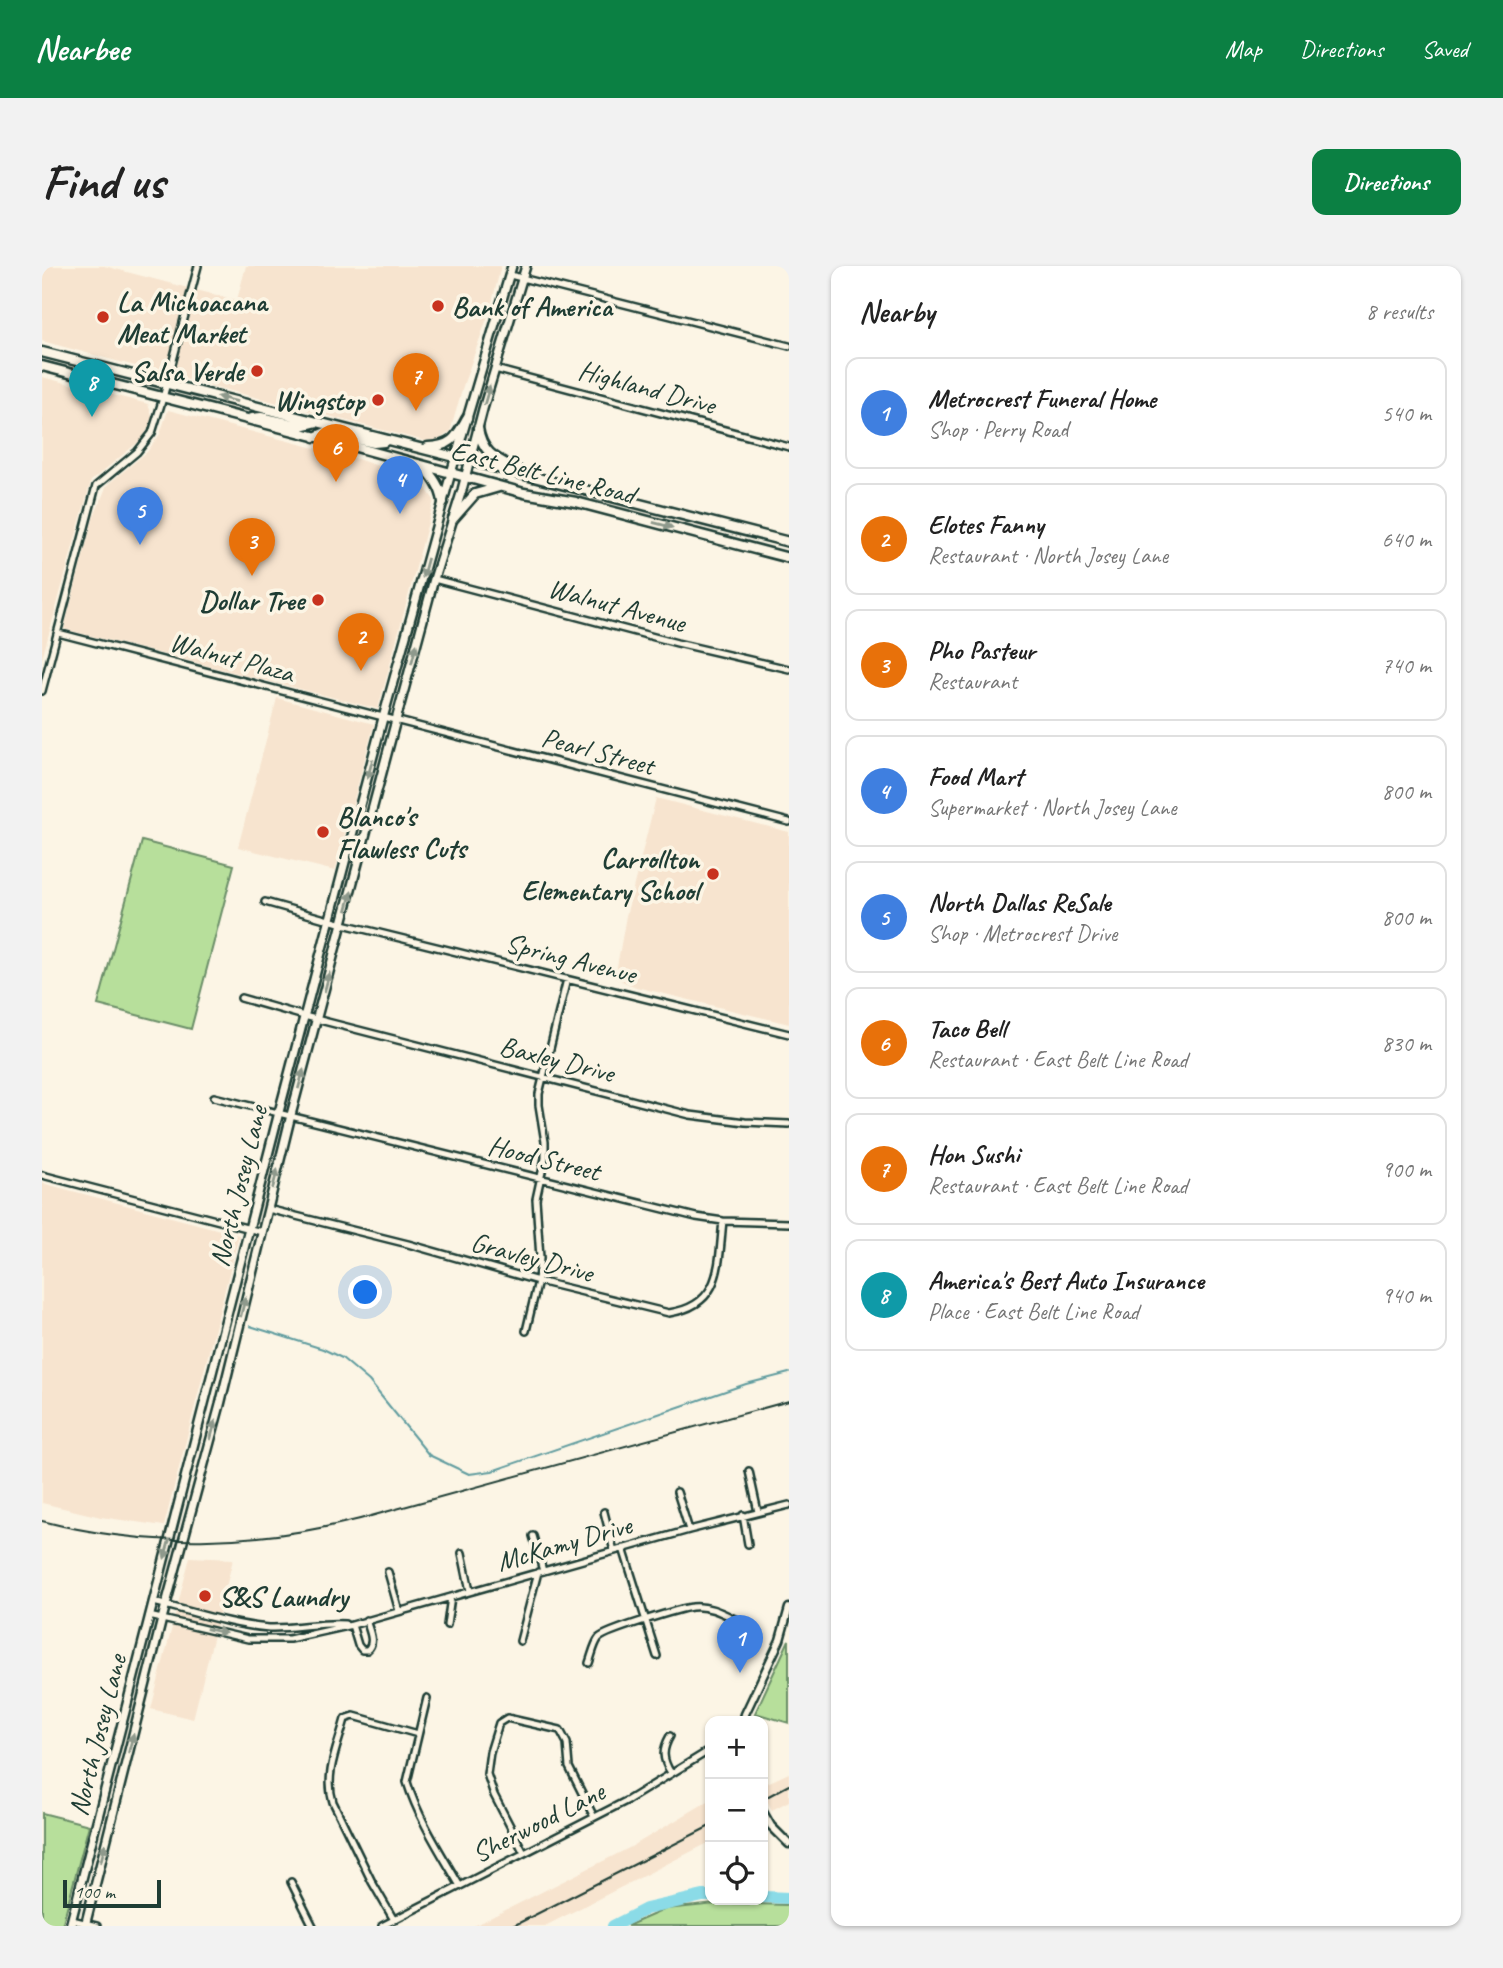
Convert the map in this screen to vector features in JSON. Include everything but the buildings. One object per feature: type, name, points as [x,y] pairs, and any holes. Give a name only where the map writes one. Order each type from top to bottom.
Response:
[{"type":"main road","name":"North Josey Lane","points":[[71,1923],[383,718],[512,266]]},
{"type":"main road","name":"North Josey Lane","points":[[85,1925],[291,1115],[396,720],[434,579],[526,266]]},
{"type":"main road","name":"East Belt Line Road","points":[[42,352],[789,542]]},
{"type":"main road","name":"East Belt Line Road","points":[[42,366],[502,487],[576,502],[789,558]]},
{"type":"main road","points":[[247,419],[261,417],[301,426],[317,422]]},
{"type":"main road","points":[[419,448],[447,445],[467,418]]},
{"type":"main road","points":[[478,428],[485,449],[491,455],[527,475]]},
{"type":"main road","points":[[314,437],[327,432],[374,443],[393,442]]},
{"type":"main road","points":[[423,466],[436,482],[443,502]]},
{"type":"main road","points":[[453,519],[475,494],[502,487]]},
{"type":"street","points":[[42,691],[96,486],[145,443],[152,433],[198,266]]},
{"type":"street","points":[[510,275],[789,346]]},
{"type":"street","name":"Highland Drive","points":[[495,369],[789,447]]},
{"type":"street","name":"Walnut Avenue","points":[[434,579],[677,643],[789,669]]},
{"type":"street","name":"Walnut Plaza","points":[[58,632],[396,720]]},
{"type":"street","name":"Pearl Street","points":[[396,720],[789,822]]},
{"type":"street","name":"Spring Avenue","points":[[264,902],[329,921],[789,1034]]},
{"type":"street","points":[[526,1331],[538,1282],[540,1242],[536,1199],[545,1158],[538,1105],[567,979]]},
{"type":"street","name":"Baxley Drive","points":[[241,998],[690,1115],[789,1124]]},
{"type":"street","name":"Hood Street","points":[[214,1097],[696,1217],[723,1221],[789,1223]]},
{"type":"street","points":[[42,1175],[262,1232]]},
{"type":"street","name":"Gravley Drive","points":[[268,1209],[408,1244],[538,1282],[669,1313],[682,1311],[702,1300],[710,1292],[716,1281],[723,1221]]},
{"type":"street","points":[[749,1471],[758,1512]]},
{"type":"street","points":[[677,1492],[689,1530]]},
{"type":"street","name":"McKamy Drive","points":[[149,1616],[248,1639],[289,1639],[352,1625],[743,1515],[789,1505]]},
{"type":"street","points":[[604,1512],[614,1551]]},
{"type":"street","points":[[743,1515],[748,1544]]},
{"type":"street","points":[[520,1641],[540,1572],[533,1536]]},
{"type":"street","points":[[623,1548],[657,1656]]},
{"type":"street","points":[[462,1553],[470,1591]]},
{"type":"street","points":[[388,1572],[399,1611]]},
{"type":"street","points":[[447,1625],[451,1597]]},
{"type":"street","name":"McKamy Drive","points":[[153,1602],[253,1626],[273,1628],[330,1623],[352,1625]]},
{"type":"street","points":[[589,1663],[602,1635],[692,1606],[715,1609],[739,1621]]},
{"type":"street","points":[[744,1716],[780,1640],[789,1608]]},
{"type":"street","points":[[352,1625],[358,1645],[362,1650],[367,1650],[372,1642],[366,1620]]},
{"type":"street","points":[[426,1698],[407,1782],[435,1844],[460,1886]]},
{"type":"street","points":[[394,1920],[333,1802],[329,1789],[330,1777],[345,1719],[354,1716],[418,1734]]},
{"type":"street","points":[[524,1853],[494,1796],[486,1774],[499,1723],[507,1718],[560,1730],[567,1743],[569,1768],[594,1817]]},
{"type":"street","points":[[670,1735],[664,1747],[664,1761],[671,1773]]},
{"type":"street","name":"Sherwood Lane","points":[[382,1926],[628,1800],[705,1753]]},
{"type":"street","points":[[768,1821],[789,1844]]},
{"type":"street","points":[[291,1882],[313,1926]]},
{"type":"street","points":[[71,1923],[97,1926]]},
{"type":"shaded area","points":[[42,266],[104,266],[188,288],[165,374],[42,341]]},
{"type":"shaded area","points":[[246,266],[501,266],[490,310],[450,432],[438,440],[425,441],[173,376],[196,290],[237,300]]},
{"type":"shaded area","points":[[42,377],[148,404],[153,419],[142,439],[91,481],[42,659]]},
{"type":"shaded area","points":[[168,410],[354,458],[420,480],[434,500],[378,709],[64,629],[93,519],[107,485],[147,452],[160,434]]},
{"type":"shaded area","points":[[277,698],[374,724],[335,871],[238,847]]},
{"type":"shaded area","name":"Carrollton Elementary School","points":[[656,798],[789,832],[789,1024],[636,987],[615,978],[626,916]]},
{"type":"shaded area","points":[[42,1183],[239,1235],[164,1526],[101,1517],[42,1503]]},
{"type":"shaded area","points":[[190,1557],[233,1559],[193,1719],[151,1709]]},
{"type":"shaded area","points":[[789,1773],[789,1801],[772,1810],[768,1802],[768,1783]]},
{"type":"shaded area","points":[[705,1803],[705,1845],[545,1926],[474,1926],[631,1847]]},
{"type":"green space","points":[[142,841],[234,865],[191,1029],[98,1005]]},
{"type":"green space","points":[[789,1640],[789,1723],[755,1713]]},
{"type":"green space","points":[[42,1813],[89,1825],[62,1926],[42,1926]]},
{"type":"green space","points":[[706,1905],[789,1905],[789,1926],[627,1926],[666,1909]]},
{"type":"waterway","points":[[250,1326],[323,1349],[342,1358],[369,1381],[429,1455],[469,1474],[492,1471],[746,1384],[789,1373]]},
{"type":"waterway","points":[[613,1926],[646,1909],[705,1896]]},
{"type":"waterway","points":[[768,1897],[789,1898]]},
{"type":"railway","points":[[42,1521],[121,1536],[161,1539],[241,1539],[321,1528],[789,1401]]},
{"type":"railway","points":[[768,1796],[789,1785]]},
{"type":"railway","points":[[513,1926],[705,1829]]},
{"type":"place","name":"Bank of America","points":[[438,306]]},
{"type":"place","name":"La Michoacana Meat Market","points":[[103,317]]},
{"type":"place","name":"Salsa Verde","points":[[257,371]]},
{"type":"place","name":"Wingstop","points":[[378,400]]},
{"type":"place","name":"Hon Sushi","points":[[416,411]]},
{"type":"place","name":"America's Best Auto Insurance","points":[[92,417]]},
{"type":"place","name":"Taco Bell","points":[[336,482]]},
{"type":"place","name":"Food Mart","points":[[400,514]]},
{"type":"place","name":"North Dallas ReSale","points":[[140,545]]},
{"type":"place","name":"Pho Pasteur","points":[[252,576]]},
{"type":"place","name":"Dollar Tree","points":[[318,600]]},
{"type":"place","name":"Elotes Fanny","points":[[361,671]]},
{"type":"place","name":"Blanco's Flawless Cuts","points":[[323,832]]},
{"type":"place","name":"Carrollton Elementary School","points":[[713,874]]},
{"type":"place","name":"S&S Laundry","points":[[205,1596]]},
{"type":"place","name":"Metrocrest Funeral Home","points":[[740,1673]]}]
